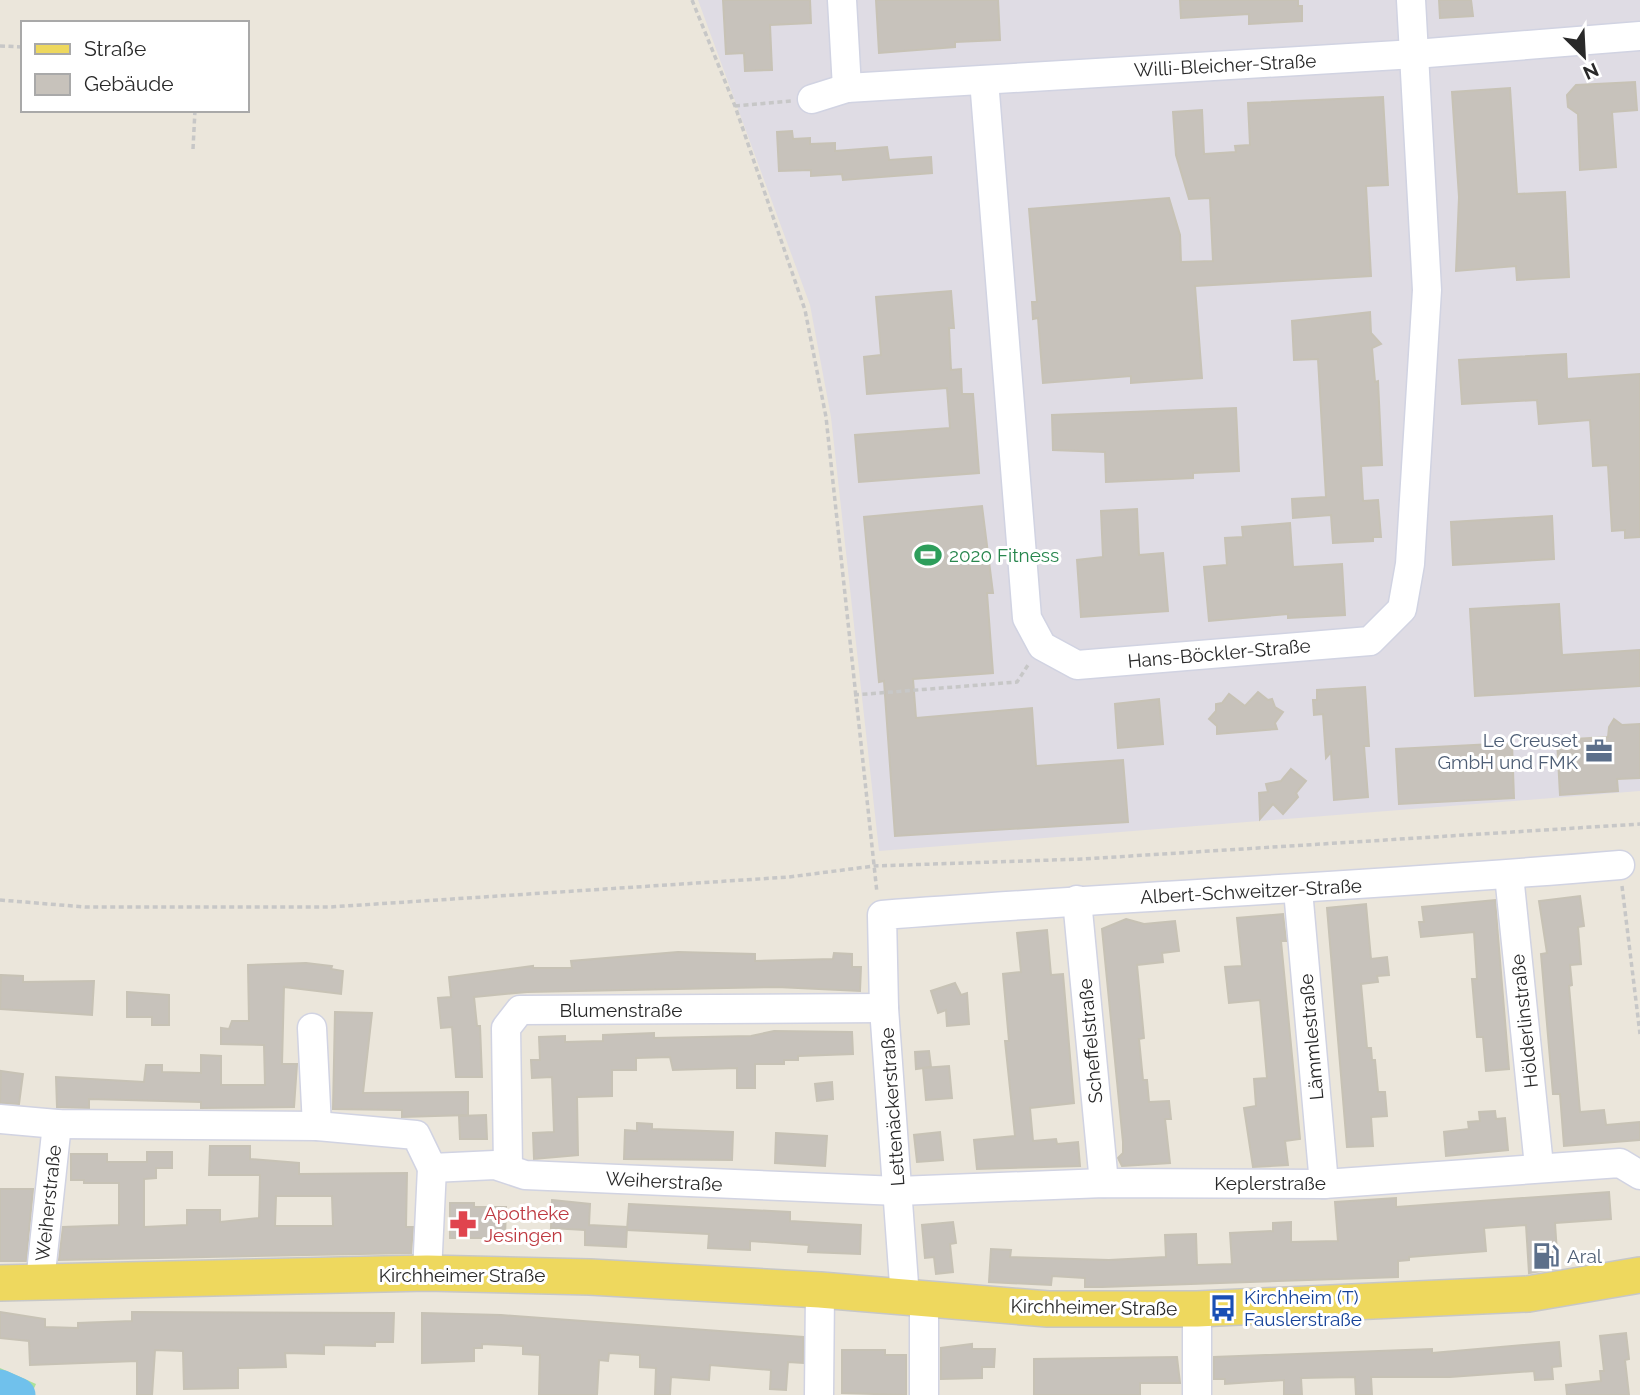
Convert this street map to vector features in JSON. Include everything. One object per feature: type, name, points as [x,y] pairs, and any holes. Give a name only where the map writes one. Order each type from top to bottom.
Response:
[{"type":"main road","name":"Kirchheimer Straße","points":[[0,1283],[427,1273],[590,1277],[821,1290],[1048,1309],[1197,1309],[1528,1294],[1639,1280]]},
{"type":"street","points":[[842,0],[848,88]]},
{"type":"street","name":"Hans-Böckler-Straße","points":[[1042,646],[1077,665],[1370,641],[1402,609],[1410,564],[1427,290],[1411,0]]},
{"type":"street","name":"Willi-Bleicher-Straße","points":[[812,99],[848,88],[1415,54],[1640,36]]},
{"type":"street","points":[[984,80],[1027,618],[1042,646]]},
{"type":"street","name":"Albert-Schweitzer-Straße","points":[[882,915],[1077,900],[1298,890],[1620,866]]},
{"type":"street","name":"Hölderlinstraße","points":[[1509,874],[1539,1167]]},
{"type":"street","name":"Lämmlestraße","points":[[1298,890],[1324,1184]]},
{"type":"street","name":"Scheffelstraße","points":[[1077,900],[1104,1182]]},
{"type":"street","name":"Lettenäckerstraße","points":[[882,915],[884,1009],[898,1191],[914,1299]]},
{"type":"street","name":"Blumenstraße","points":[[508,1168],[506,1028],[520,1010],[884,1009]]},
{"type":"street","points":[[312,1028],[317,1126]]},
{"type":"street","name":"Weiherstraße","points":[[0,1119],[57,1124],[317,1126],[416,1135],[432,1168],[427,1273]]},
{"type":"street","name":"Weiherstraße","points":[[40,1282],[57,1124]]},
{"type":"street","name":"Keplerstraße","points":[[898,1191],[1104,1182],[1324,1184],[1620,1163],[1640,1173]]},
{"type":"street","name":"Weiherstraße","points":[[432,1168],[495,1165],[525,1175],[898,1191]]},
{"type":"street","points":[[819,1395],[821,1290]]},
{"type":"street","points":[[914,1299],[924,1395]]},
{"type":"street","points":[[1197,1309],[1197,1395]]},
{"type":"path","points":[[692,0],[734,106],[805,310],[826,417],[874,866]]},
{"type":"path","points":[[0,46],[21,47]]},
{"type":"path","points":[[734,106],[812,99]]},
{"type":"path","points":[[193,149],[195,112]]},
{"type":"path","points":[[855,695],[1017,682],[1042,646]]},
{"type":"path","points":[[0,900],[85,907],[330,906],[775,878],[874,866],[1083,859],[1640,824]]},
{"type":"path","points":[[1620,866],[1640,1034]]},
{"type":"shaded area","points":[[698,0],[1640,0],[1640,791],[879,851],[831,417],[810,305]]},
{"type":"green space","points":[[0,1368],[36,1384],[31,1395],[0,1395]]},
{"type":"building","points":[[723,0],[810,0],[811,23],[770,25],[772,70],[745,71],[744,53],[726,54]]},
{"type":"building","points":[[876,0],[998,0],[1000,40],[955,42],[955,47],[879,53]]},
{"type":"building","points":[[1180,0],[1298,0],[1298,6],[1302,6],[1302,21],[1249,24],[1249,14],[1181,18]]},
{"type":"building","points":[[1439,0],[1471,0],[1473,16],[1440,18]]},
{"type":"building","points":[[1635,82],[1637,110],[1612,112],[1616,167],[1580,170],[1578,114],[1568,107],[1567,95],[1576,85]]},
{"type":"building","points":[[1510,88],[1517,194],[1565,192],[1569,277],[1517,280],[1516,266],[1456,271],[1459,197],[1452,92]]},
{"type":"building","points":[[1383,97],[1388,185],[1366,186],[1371,276],[1195,286],[1202,378],[1131,383],[1131,376],[1043,383],[1038,318],[1033,319],[1032,302],[1037,302],[1029,209],[1169,198],[1180,235],[1181,262],[1213,261],[1210,198],[1189,199],[1176,155],[1173,112],[1202,110],[1204,154],[1236,152],[1235,146],[1250,145],[1248,103]]},
{"type":"building","points":[[792,131],[793,139],[810,138],[810,144],[835,143],[835,151],[887,147],[889,160],[931,157],[932,173],[843,180],[842,174],[811,176],[811,170],[779,171],[777,132]]},
{"type":"building","points":[[951,291],[954,328],[949,328],[951,370],[961,369],[962,394],[973,394],[979,473],[859,482],[855,435],[950,428],[947,388],[867,394],[864,357],[881,355],[876,297]]},
{"type":"building","points":[[1370,312],[1371,333],[1381,344],[1372,348],[1375,382],[1378,381],[1382,465],[1361,466],[1363,501],[1378,500],[1381,537],[1373,537],[1373,541],[1333,543],[1331,515],[1293,518],[1292,499],[1326,497],[1318,359],[1294,360],[1292,321]]},
{"type":"building","points":[[1566,354],[1567,379],[1640,374],[1640,537],[1625,538],[1625,530],[1612,531],[1608,465],[1593,466],[1590,420],[1539,424],[1537,400],[1462,404],[1459,360]]},
{"type":"building","points":[[1236,408],[1239,471],[1193,473],[1193,478],[1106,482],[1105,452],[1053,450],[1052,415]]},
{"type":"building","points":[[982,506],[993,593],[987,593],[993,673],[913,679],[916,718],[1032,708],[1036,766],[1123,760],[1128,822],[895,836],[884,681],[879,682],[864,517]]},
{"type":"building","points":[[1137,509],[1139,555],[1163,553],[1168,611],[1081,617],[1077,560],[1103,557],[1101,511]]},
{"type":"building","points":[[1552,516],[1554,559],[1453,565],[1451,522]]},
{"type":"building","points":[[1290,523],[1293,567],[1342,564],[1345,615],[1288,618],[1288,614],[1209,621],[1204,567],[1227,565],[1225,538],[1243,537],[1242,527]]},
{"type":"building","points":[[1559,604],[1562,655],[1640,650],[1640,686],[1475,696],[1470,609]]},
{"type":"building","points":[[1365,687],[1369,746],[1364,746],[1368,797],[1334,800],[1331,752],[1326,758],[1323,714],[1314,715],[1313,700],[1317,700],[1317,690]]},
{"type":"building","points":[[1258,692],[1268,700],[1272,699],[1275,707],[1283,712],[1275,723],[1277,729],[1217,734],[1217,726],[1209,719],[1216,711],[1216,704],[1222,703],[1229,694],[1245,706]]},
{"type":"building","points":[[1159,699],[1163,744],[1118,748],[1115,704]]},
{"type":"building","name":"Le Creuset GmbH und FMK","points":[[1614,719],[1622,725],[1640,724],[1640,778],[1617,779],[1618,791],[1560,795],[1557,740],[1608,737],[1609,727]]},
{"type":"building","points":[[1512,743],[1514,798],[1399,804],[1396,749]]},
{"type":"building","points":[[1291,769],[1306,781],[1296,793],[1298,797],[1283,814],[1273,804],[1260,819],[1259,793],[1268,792],[1266,784],[1281,781]]},
{"type":"building","points":[[1580,896],[1584,926],[1578,927],[1581,964],[1570,965],[1572,985],[1569,986],[1580,1112],[1604,1110],[1606,1125],[1640,1122],[1640,1140],[1564,1146],[1560,1094],[1553,1094],[1541,954],[1547,953],[1539,901]]},
{"type":"building","points":[[1495,900],[1509,1069],[1486,1071],[1483,1037],[1477,1037],[1472,979],[1477,979],[1474,932],[1421,937],[1419,922],[1424,922],[1422,907]]},
{"type":"building","points":[[1366,904],[1371,959],[1387,957],[1389,975],[1377,976],[1378,982],[1361,984],[1367,1048],[1371,1048],[1372,1060],[1375,1060],[1378,1092],[1385,1092],[1387,1116],[1371,1117],[1373,1146],[1347,1147],[1327,908]]},
{"type":"building","points":[[1283,914],[1286,941],[1281,941],[1300,1139],[1285,1141],[1288,1165],[1253,1167],[1244,1108],[1256,1106],[1254,1079],[1267,1078],[1260,1000],[1229,1003],[1225,967],[1242,966],[1237,918]]},
{"type":"building","points":[[1126,919],[1144,924],[1175,921],[1179,951],[1162,953],[1163,962],[1137,965],[1144,1038],[1139,1039],[1143,1080],[1147,1080],[1149,1102],[1169,1101],[1171,1119],[1165,1119],[1170,1163],[1122,1166],[1118,1158],[1123,1153],[1123,1142],[1102,929]]},
{"type":"building","points":[[1047,930],[1051,975],[1063,974],[1074,1103],[1030,1108],[1033,1141],[1056,1139],[1057,1144],[1078,1142],[1080,1166],[977,1169],[974,1140],[1015,1136],[1005,1041],[1009,1041],[1003,974],[1021,972],[1017,933]]},
{"type":"building","points":[[678,952],[755,954],[755,961],[833,959],[834,953],[852,954],[852,967],[861,967],[860,991],[777,987],[527,992],[474,997],[477,1026],[480,1026],[482,1077],[456,1077],[452,1027],[441,1028],[438,998],[451,997],[449,977],[533,966],[572,968],[571,961]]},
{"type":"building","points":[[306,963],[332,966],[331,969],[343,971],[341,994],[284,987],[282,1064],[297,1064],[294,1107],[201,1108],[201,1102],[89,1099],[89,1108],[57,1107],[56,1077],[144,1082],[146,1065],[162,1065],[162,1072],[201,1073],[201,1055],[221,1056],[221,1085],[265,1085],[264,1045],[221,1044],[221,1028],[229,1029],[232,1021],[249,1021],[248,965]]},
{"type":"building","points":[[1,975],[23,976],[23,982],[94,981],[92,1015],[0,1009]]},
{"type":"building","points":[[955,983],[961,995],[967,993],[969,1024],[947,1026],[946,1010],[938,1013],[931,991]]},
{"type":"building","points":[[127,992],[169,995],[169,1025],[152,1025],[152,1017],[127,1017]]},
{"type":"building","points":[[335,1012],[372,1013],[363,1093],[468,1092],[468,1115],[402,1117],[402,1110],[333,1109]]},
{"type":"building","points":[[774,1031],[852,1032],[853,1054],[798,1056],[798,1060],[784,1060],[784,1064],[755,1064],[755,1088],[737,1088],[737,1068],[673,1070],[670,1057],[636,1058],[636,1070],[612,1070],[612,1096],[577,1097],[578,1155],[534,1159],[533,1133],[554,1132],[552,1077],[532,1078],[531,1060],[540,1060],[539,1037],[565,1036],[565,1042],[603,1041],[603,1035],[654,1033],[654,1038],[751,1036]]},
{"type":"building","points":[[929,1051],[931,1067],[916,1069],[915,1052]]},
{"type":"building","points":[[949,1066],[952,1098],[926,1100],[923,1068]]},
{"type":"building","points":[[1,1071],[23,1074],[19,1104],[0,1103]]},
{"type":"building","points":[[832,1082],[833,1099],[817,1101],[815,1084]]},
{"type":"building","points":[[1495,1111],[1496,1119],[1505,1118],[1508,1150],[1446,1156],[1444,1132],[1469,1129],[1468,1122],[1480,1121],[1479,1112]]},
{"type":"building","points":[[486,1115],[487,1139],[460,1139],[459,1116]]},
{"type":"building","points":[[637,1123],[652,1124],[652,1129],[733,1132],[732,1160],[624,1159],[625,1130],[637,1131]]},
{"type":"building","points":[[940,1132],[943,1160],[917,1162],[914,1135]]},
{"type":"building","points":[[776,1133],[827,1136],[825,1166],[775,1163]]},
{"type":"building","points":[[210,1146],[250,1146],[250,1159],[299,1163],[299,1174],[407,1173],[406,1227],[413,1227],[411,1253],[59,1260],[63,1227],[119,1225],[119,1183],[84,1183],[84,1180],[71,1180],[71,1154],[107,1154],[107,1162],[147,1162],[147,1152],[172,1152],[172,1168],[156,1168],[156,1178],[144,1179],[144,1227],[187,1225],[187,1210],[220,1210],[220,1222],[259,1218],[260,1175],[209,1175]],"holes":[[[276,1196],[332,1196],[333,1226],[275,1226]]]},
{"type":"building","points":[[0,1189],[33,1189],[26,1261],[0,1261]]},
{"type":"building","points":[[1609,1192],[1611,1219],[1555,1223],[1558,1268],[1529,1273],[1526,1225],[1484,1228],[1486,1251],[1409,1257],[1409,1260],[1398,1261],[1398,1277],[1102,1287],[1085,1287],[1085,1278],[1052,1276],[1051,1285],[989,1282],[991,1249],[1011,1250],[1010,1257],[1109,1260],[1166,1257],[1165,1235],[1196,1234],[1197,1265],[1232,1264],[1230,1233],[1273,1231],[1273,1223],[1291,1222],[1291,1242],[1338,1241],[1335,1202],[1396,1198],[1396,1207]]},
{"type":"building","points":[[552,1200],[590,1204],[589,1225],[627,1227],[626,1247],[585,1245],[585,1230],[551,1228]]},
{"type":"building","points":[[450,1203],[474,1203],[474,1207],[506,1207],[505,1238],[450,1238]]},
{"type":"building","points":[[629,1204],[790,1212],[790,1221],[861,1225],[860,1254],[808,1252],[809,1245],[750,1241],[750,1250],[708,1248],[709,1234],[627,1230]]},
{"type":"building","points":[[953,1222],[956,1243],[950,1244],[953,1272],[936,1274],[934,1257],[925,1258],[922,1225]]},
{"type":"building","points":[[0,1312],[45,1319],[45,1327],[78,1328],[78,1323],[132,1321],[132,1312],[394,1313],[393,1342],[375,1342],[375,1346],[324,1345],[324,1354],[285,1353],[286,1367],[238,1368],[238,1388],[184,1389],[183,1351],[155,1350],[152,1395],[137,1395],[137,1361],[30,1365],[29,1341],[0,1338]]},
{"type":"building","points":[[422,1313],[501,1315],[803,1337],[803,1363],[788,1362],[786,1390],[770,1389],[771,1370],[710,1365],[709,1380],[671,1377],[670,1395],[655,1395],[656,1368],[640,1367],[640,1355],[609,1353],[608,1361],[599,1360],[597,1395],[539,1395],[540,1355],[523,1354],[523,1346],[482,1344],[482,1348],[474,1348],[474,1361],[422,1363]]},
{"type":"building","points":[[1626,1333],[1629,1359],[1625,1360],[1629,1395],[1567,1395],[1566,1385],[1601,1381],[1600,1371],[1604,1371],[1600,1336]]},
{"type":"building","points":[[1559,1342],[1561,1366],[1552,1367],[1553,1379],[1535,1380],[1534,1371],[1450,1377],[1371,1377],[1372,1395],[1356,1395],[1355,1377],[1301,1378],[1302,1395],[1284,1395],[1284,1380],[1225,1384],[1225,1379],[1214,1379],[1214,1357],[1432,1349],[1432,1353]]},
{"type":"building","points":[[972,1344],[972,1349],[995,1349],[994,1367],[982,1367],[982,1378],[941,1379],[941,1348]]},
{"type":"building","points":[[842,1350],[885,1350],[885,1355],[906,1355],[906,1395],[842,1393]]},
{"type":"building","points":[[1177,1357],[1180,1383],[1140,1383],[1140,1395],[1034,1395],[1034,1359]]},
{"type":"waterway","points":[[0,1387],[18,1395]]},
{"type":"place","name":"2020 Fitness","points":[[928,555]]},
{"type":"place","name":"Le Creuset GmbH und FMK","points":[[1599,751]]},
{"type":"place","name":"Apotheke Jesingen","points":[[463,1224]]},
{"type":"place","name":"Aral","points":[[1546,1256]]},
{"type":"place","name":"Kirchheim (T) Fauslerstraße","points":[[1223,1308]]}]
